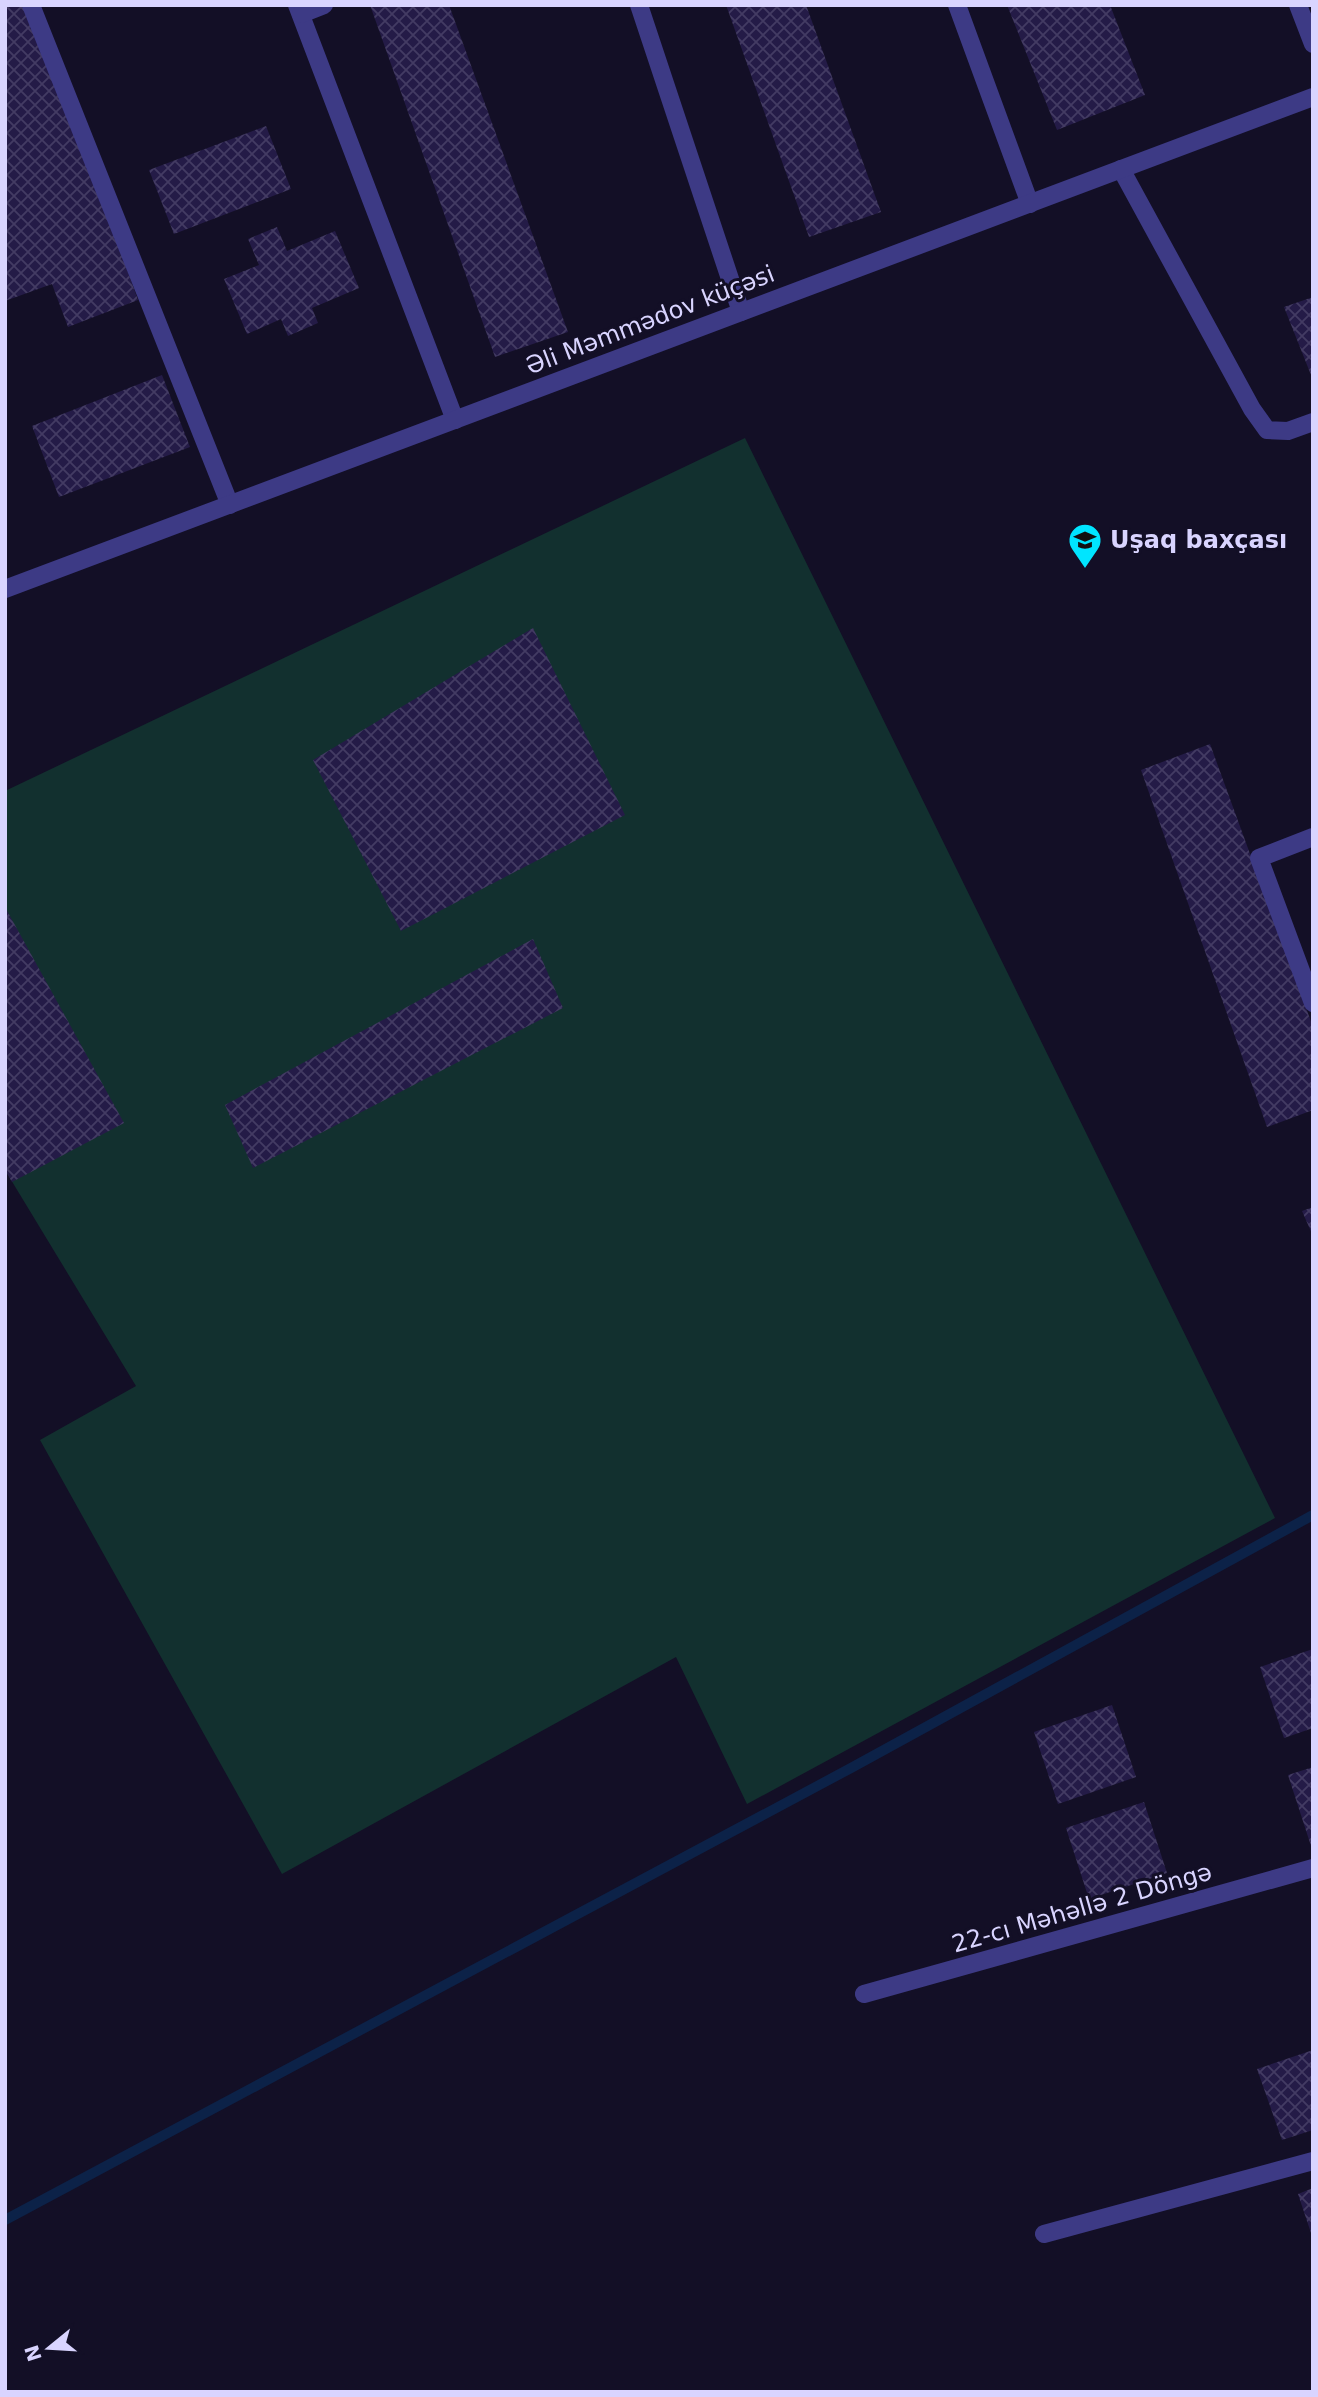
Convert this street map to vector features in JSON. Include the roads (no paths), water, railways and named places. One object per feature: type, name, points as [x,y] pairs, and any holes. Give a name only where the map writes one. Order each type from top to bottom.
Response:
[{"type":"street","points":[[31,5],[230,505]]},
{"type":"street","points":[[324,5],[299,10],[455,420]]},
{"type":"street","points":[[639,5],[741,312]]},
{"type":"street","points":[[957,5],[1030,204]]},
{"type":"street","points":[[1298,5],[1313,44]]},
{"type":"street","name":"Əli Məmmədov küçəsi","points":[[5,589],[1313,97]]},
{"type":"street","points":[[1121,169],[1252,409],[1268,430],[1288,431],[1313,422]]},
{"type":"street","points":[[1313,837],[1259,858],[1313,1003]]},
{"type":"street","name":"22-cı Məhəllə 2 Döngə","points":[[864,1994],[1313,1868]]},
{"type":"street","points":[[1044,2234],[1313,2161]]},
{"type":"waterway","points":[[5,2220],[851,1768],[1313,1515]]},
{"type":"place","name":"Uşaq baxçası","points":[[1085,570]]}]
